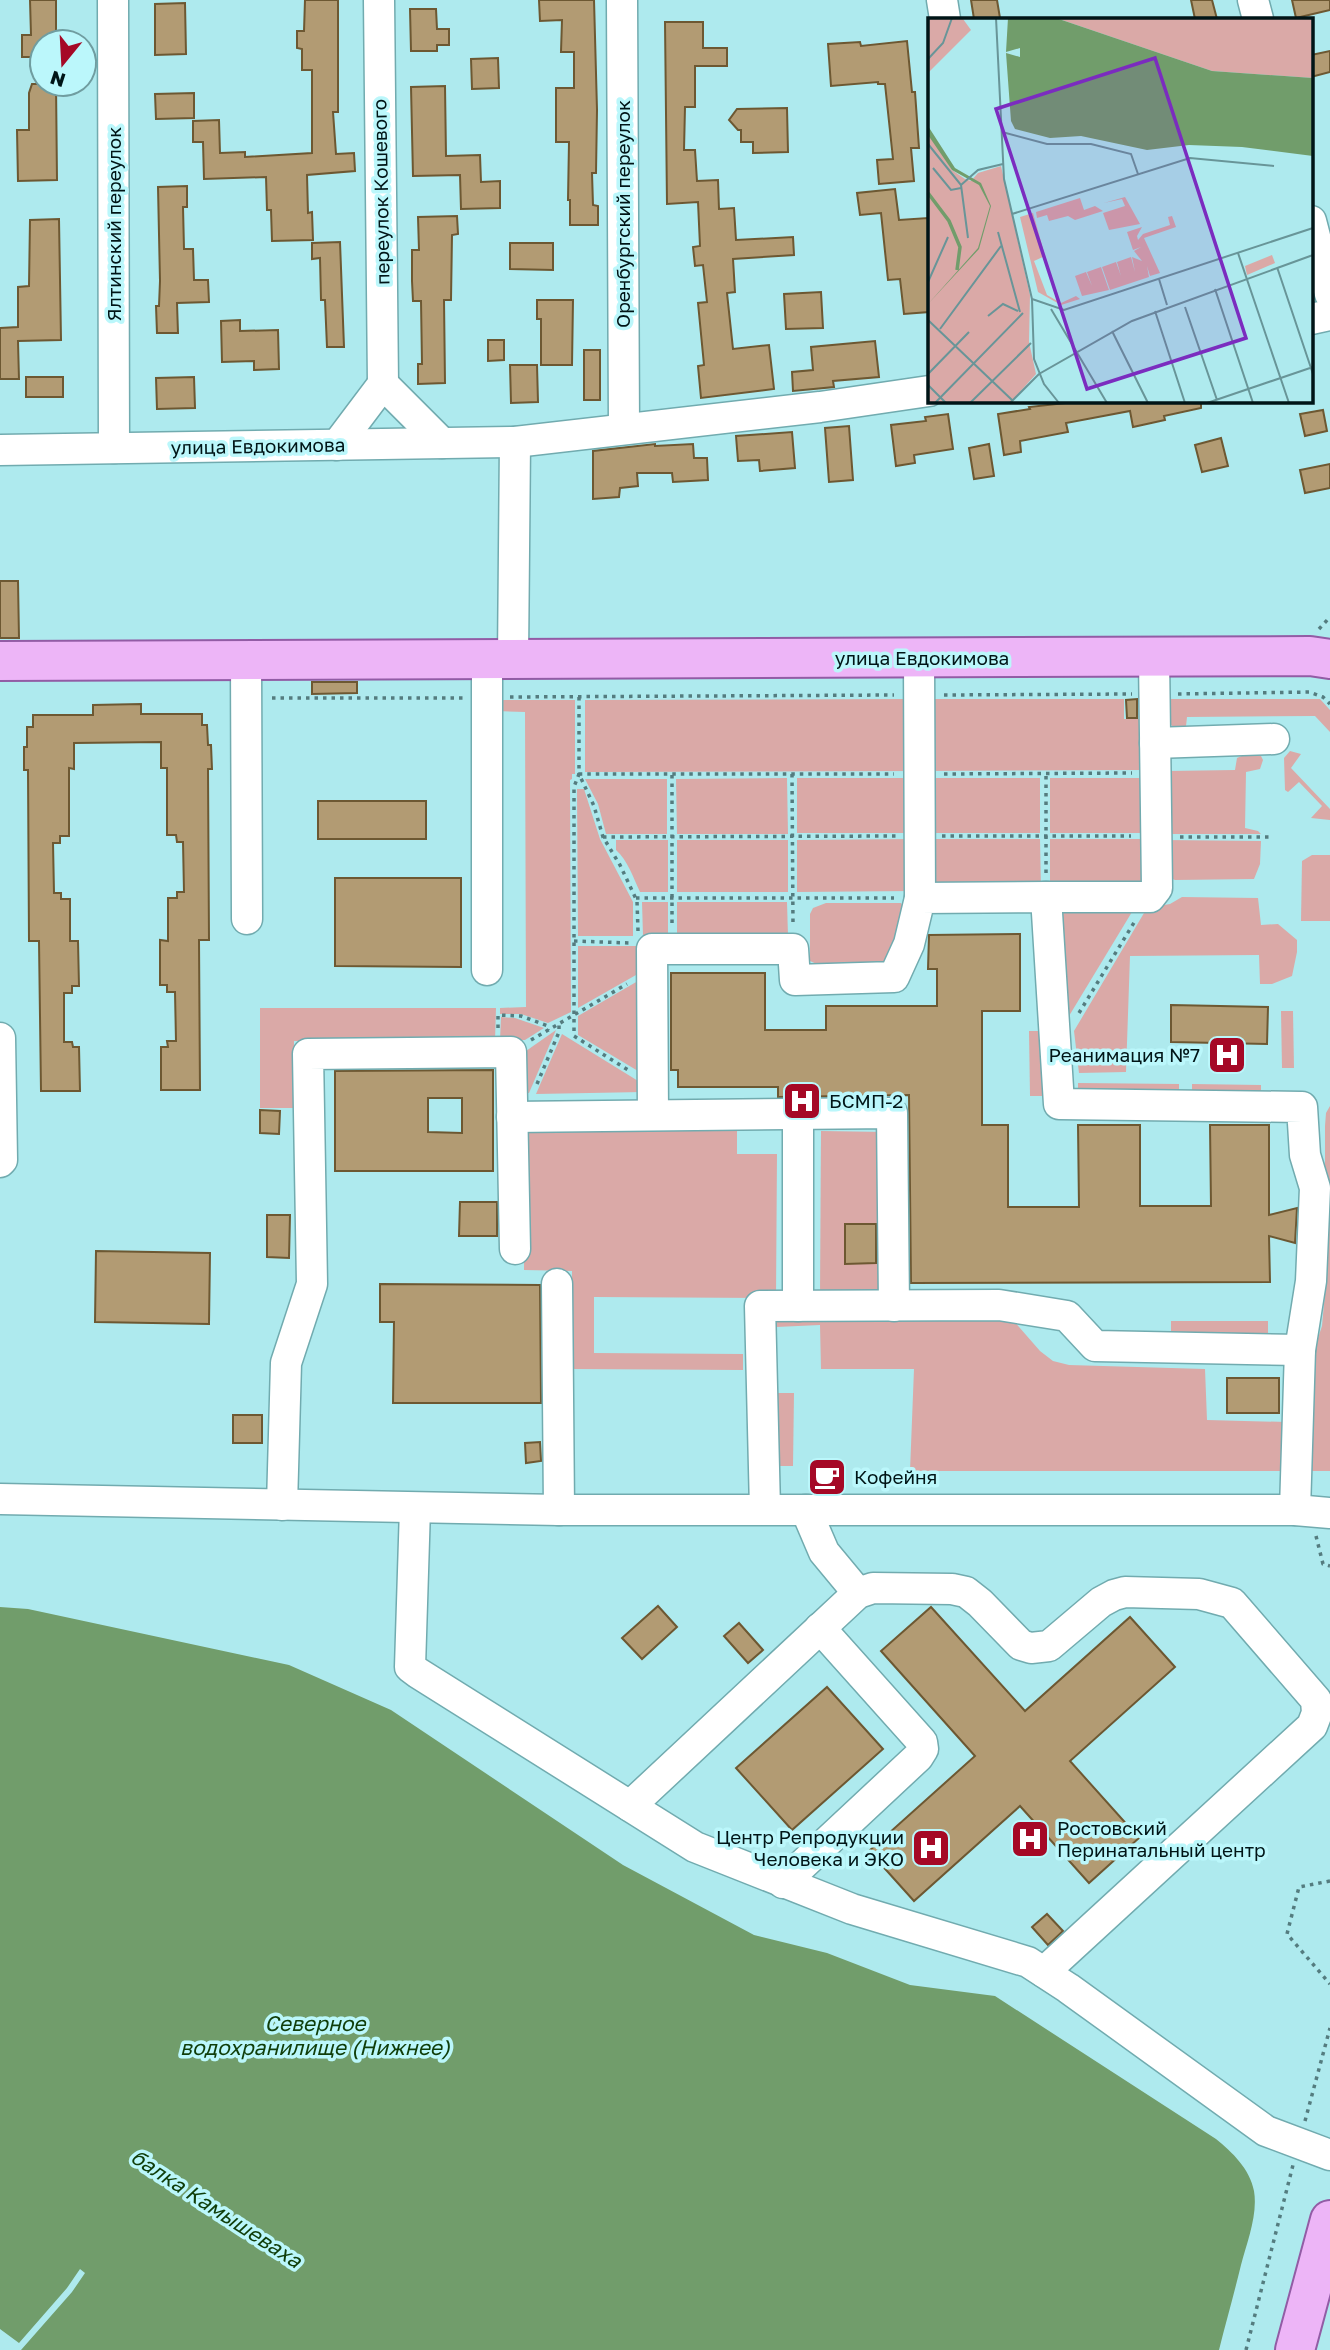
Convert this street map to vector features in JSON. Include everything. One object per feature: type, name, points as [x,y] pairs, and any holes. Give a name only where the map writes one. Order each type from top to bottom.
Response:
[{"type":"main road","name":"улица Евдокимова","points":[[0,661],[500,659],[919,676],[1155,676],[1310,656],[1330,659]]},
{"type":"main road","points":[[1295,2350],[1321,2286],[1330,2220]]},
{"type":"street","name":"Ялтинский переулок","points":[[113,0],[114,448]]},
{"type":"street","name":"переулок Кошевого","points":[[379,0],[383,384]]},
{"type":"street","name":"Оренбургский переулок","points":[[622,0],[624,428]]},
{"type":"street","points":[[942,0],[945,18]]},
{"type":"street","points":[[1253,0],[1258,18]]},
{"type":"street","points":[[1312,225],[1330,294]]},
{"type":"street","points":[[1312,319],[1330,314]]},
{"type":"street","points":[[337,444],[383,384],[442,443]]},
{"type":"street","name":"улица Евдокимова","points":[[0,450],[515,442],[820,407],[928,391]]},
{"type":"street","points":[[487,970],[488,698],[500,659],[515,442]]},
{"type":"street","points":[[246,660],[247,919]]},
{"type":"street","points":[[653,1115],[652,949],[793,949],[794,980],[894,977],[909,944],[920,898],[919,676]]},
{"type":"street","points":[[920,898],[1150,897],[1157,888],[1155,676]]},
{"type":"street","points":[[1155,743],[1274,739]]},
{"type":"street","points":[[0,1499],[559,1510],[1312,1512],[1300,1350],[1311,1281],[1315,1188],[1305,1155],[1301,1107],[1059,1104],[1046,897]]},
{"type":"street","points":[[0,1038],[0,1162]]},
{"type":"street","points":[[282,1505],[286,1363],[312,1284],[309,1054],[511,1052],[518,1117],[514,1249]]},
{"type":"street","points":[[518,1117],[892,1113],[894,1306]]},
{"type":"street","points":[[798,1114],[798,1306]]},
{"type":"street","points":[[557,1284],[559,1510]]},
{"type":"street","points":[[765,1509],[760,1306],[999,1305],[1067,1316],[1096,1346],[1300,1350]]},
{"type":"street","points":[[415,1508],[410,1667],[695,1847],[852,1909],[1028,1962],[1266,2131],[1330,2155]]},
{"type":"street","points":[[806,1510],[824,1552],[858,1592]]},
{"type":"street","points":[[631,1806],[858,1592],[873,1588],[952,1589],[966,1592],[1021,1646],[1031,1648],[1049,1646],[1101,1602],[1125,1592],[1199,1594],[1231,1603],[1316,1700],[1318,1713],[1312,1726],[1044,1972]]},
{"type":"street","points":[[783,1883],[918,1757],[923,1749],[922,1742],[820,1628]]},
{"type":"path","points":[[247,698],[579,697],[919,676],[1155,676],[1309,692],[1323,697],[1330,704]]},
{"type":"path","points":[[579,697],[579,774],[574,787],[574,1036],[643,1079],[652,1079]]},
{"type":"path","points":[[579,774],[1155,772]]},
{"type":"path","points":[[574,941],[639,943],[636,898],[603,838],[591,798],[579,774]]},
{"type":"path","points":[[1046,774],[1046,897]]},
{"type":"path","points":[[672,775],[672,949]]},
{"type":"path","points":[[792,775],[793,949]]},
{"type":"path","points":[[1056,1051],[1144,905],[1145,897]]},
{"type":"path","points":[[636,898],[920,898]]},
{"type":"path","points":[[511,1052],[643,975],[651,974]]},
{"type":"path","points":[[498,1015],[521,1016],[548,1026],[548,1030]]},
{"type":"path","points":[[518,1117],[559,1032],[559,1024]]},
{"type":"path","points":[[1312,1512],[1323,1564],[1330,1566]]},
{"type":"path","points":[[1330,1881],[1299,1887],[1287,1934],[1330,1984]]},
{"type":"path","points":[[1246,2350],[1330,2028]]},
{"type":"shaded area","points":[[914,699],[914,771],[585,772],[585,700]]},
{"type":"shaded area","points":[[923,699],[1124,699],[1124,719],[1144,719],[1144,770],[923,771]]},
{"type":"shaded area","points":[[1165,699],[1320,699],[1330,710],[1330,732],[1315,716],[1187,717],[1185,735],[1169,721]]},
{"type":"shaded area","points":[[496,700],[575,700],[575,774],[572,774],[570,780],[571,1012],[548,1023],[521,1014],[500,1014],[500,1008],[526,1007],[525,712],[496,711]]},
{"type":"shaded area","points":[[1290,751],[1301,754],[1291,768],[1330,809],[1330,820],[1311,818],[1322,806],[1299,782],[1288,792],[1285,790],[1284,758]]},
{"type":"shaded area","points":[[1246,754],[1261,756],[1263,760],[1260,769],[1246,772],[1245,828],[1261,834],[1163,834],[1169,771],[1235,770],[1237,758]]},
{"type":"shaded area","points":[[787,778],[788,834],[677,834],[676,779]]},
{"type":"shaded area","points":[[797,778],[914,778],[914,833],[797,833]]},
{"type":"shaded area","points":[[923,778],[1040,778],[1040,833],[924,833]]},
{"type":"shaded area","points":[[1050,778],[1144,778],[1144,833],[1050,833]]},
{"type":"shaded area","points":[[585,779],[667,779],[667,834],[606,834],[598,804]]},
{"type":"shaded area","points":[[577,789],[584,789],[600,839],[633,902],[633,936],[578,936]]},
{"type":"shaded area","points":[[914,839],[914,891],[797,892],[797,840]]},
{"type":"shaded area","points":[[924,839],[1040,839],[1041,891],[924,891]]},
{"type":"shaded area","points":[[1050,839],[1144,839],[1145,891],[1050,891]]},
{"type":"shaded area","points":[[616,840],[668,840],[668,892],[640,892],[627,864],[616,850]]},
{"type":"shaded area","points":[[677,840],[788,840],[788,892],[677,892]]},
{"type":"shaded area","points":[[1163,840],[1261,841],[1260,864],[1254,879],[1175,880],[1170,878]]},
{"type":"shaded area","points":[[1312,855],[1330,855],[1330,921],[1301,921],[1302,861]]},
{"type":"shaded area","points":[[1182,897],[1258,898],[1261,925],[1278,924],[1297,940],[1292,976],[1272,984],[1260,984],[1259,955],[1130,956],[1126,1072],[1079,1073],[1074,1031],[1147,908],[1170,904]]},
{"type":"shaded area","points":[[642,902],[668,902],[668,936],[643,936]]},
{"type":"shaded area","points":[[677,902],[787,902],[788,936],[677,936]]},
{"type":"shaded area","points":[[1138,902],[1069,1016],[1063,1016],[1056,907]]},
{"type":"shaded area","points":[[826,903],[901,903],[905,911],[886,963],[819,965],[810,961],[810,914],[813,908]]},
{"type":"shaded area","points":[[578,946],[642,946],[643,971],[578,1008]]},
{"type":"shaded area","points":[[643,978],[643,1074],[578,1035],[578,1016]]},
{"type":"shaded area","points":[[260,1008],[496,1008],[495,1041],[294,1041],[294,1108],[260,1108]]},
{"type":"shaded area","points":[[1281,1011],[1293,1011],[1294,1068],[1282,1068]]},
{"type":"shaded area","points":[[501,1017],[515,1018],[544,1028],[525,1040],[500,1041]]},
{"type":"shaded area","points":[[556,1030],[529,1093],[519,1094],[526,1051]]},
{"type":"shaded area","points":[[1029,1031],[1046,1031],[1047,1096],[1030,1096]]},
{"type":"shaded area","points":[[562,1034],[643,1084],[643,1092],[536,1094]]},
{"type":"shaded area","points":[[1078,1083],[1179,1084],[1179,1099],[1086,1098],[1078,1089]]},
{"type":"shaded area","points":[[1192,1084],[1261,1085],[1261,1090],[1252,1100],[1192,1099]]},
{"type":"shaded area","points":[[1330,1106],[1330,1471],[1312,1471],[1310,1362],[1322,1326],[1325,1293],[1325,1126],[1326,1113]]},
{"type":"shaded area","points":[[525,1127],[737,1128],[737,1154],[777,1154],[776,1298],[594,1297],[594,1353],[743,1354],[743,1370],[571,1369],[572,1271],[524,1270]]},
{"type":"shaded area","points":[[821,1131],[886,1132],[885,1298],[820,1297]]},
{"type":"shaded area","points":[[1005,1311],[1040,1351],[1053,1361],[1069,1365],[1205,1369],[1207,1420],[1287,1422],[1285,1471],[910,1471],[914,1369],[821,1369],[820,1325],[776,1327],[776,1312]]},
{"type":"shaded area","points":[[1171,1321],[1268,1321],[1268,1339],[1171,1339]]},
{"type":"shaded area","points":[[774,1393],[794,1393],[793,1466],[774,1466]]},
{"type":"water","name":"Северное водохранилище (Нижнее)","points":[[0,1607],[28,1609],[289,1665],[391,1710],[623,1865],[754,1935],[827,1953],[910,1985],[995,1996],[1216,2139],[1244,2168],[1254,2191],[1253,2219],[1219,2350],[0,2350]]},
{"type":"pier","points":[[80,2269],[85,2273],[72,2292],[21,2350],[0,2350],[0,2329],[19,2343]]},
{"type":"building","points":[[30,0],[56,0],[56,28],[31,28]]},
{"type":"building","points":[[305,0],[338,0],[338,112],[333,112],[336,154],[354,153],[355,171],[307,175],[308,213],[312,212],[313,240],[272,241],[266,177],[204,179],[203,142],[193,142],[193,121],[219,120],[220,153],[245,152],[245,157],[312,153],[312,70],[302,70],[302,49],[297,48],[297,31],[304,31]]},
{"type":"building","points":[[539,0],[594,0],[597,110],[596,173],[592,173],[593,205],[598,206],[598,225],[570,225],[569,142],[556,142],[556,88],[574,88],[574,52],[561,52],[562,20],[540,21]]},
{"type":"building","points":[[971,0],[997,0],[1000,18],[974,18]]},
{"type":"building","points":[[1191,0],[1212,0],[1217,18],[1195,18]]},
{"type":"building","points":[[1292,0],[1330,0],[1330,10],[1296,18]]},
{"type":"building","points":[[185,3],[186,54],[155,55],[155,4]]},
{"type":"building","points":[[410,9],[436,9],[437,29],[449,29],[449,45],[437,45],[437,51],[411,51]]},
{"type":"building","points":[[665,22],[703,22],[703,48],[727,48],[727,66],[695,66],[695,107],[685,107],[684,150],[695,150],[697,181],[718,180],[719,209],[734,208],[736,240],[793,237],[794,255],[733,259],[735,292],[727,293],[733,349],[769,345],[774,389],[701,398],[698,366],[704,365],[698,303],[707,302],[703,265],[695,266],[693,247],[700,246],[698,202],[667,204]]},
{"type":"building","points":[[22,35],[28,35],[28,57],[22,57]]},
{"type":"building","points":[[907,41],[912,92],[915,92],[919,148],[911,148],[914,181],[879,184],[877,160],[893,159],[885,84],[878,82],[831,86],[828,44],[860,42],[861,46]]},
{"type":"building","points":[[1330,51],[1330,72],[1312,77],[1312,55]]},
{"type":"building","points":[[498,58],[499,88],[472,89],[471,59]]},
{"type":"building","points":[[445,86],[446,156],[480,155],[481,182],[500,181],[500,208],[461,209],[460,175],[413,176],[411,87]]},
{"type":"building","points":[[194,93],[194,118],[156,119],[155,94]]},
{"type":"building","points":[[29,98],[56,98],[57,180],[18,181],[17,130],[29,130]]},
{"type":"building","points":[[787,108],[788,152],[753,153],[753,142],[741,142],[741,130],[729,120],[737,109]]},
{"type":"building","points":[[187,186],[187,207],[183,207],[184,249],[193,249],[194,280],[208,280],[209,302],[177,303],[178,333],[157,333],[156,306],[159,306],[160,281],[158,187]]},
{"type":"building","points":[[895,189],[899,220],[928,218],[928,312],[904,314],[900,279],[888,280],[881,213],[860,215],[857,193]]},
{"type":"building","points":[[457,216],[458,234],[452,235],[451,300],[444,300],[445,383],[418,384],[418,364],[422,364],[421,301],[413,301],[412,250],[419,250],[418,217]]},
{"type":"building","points":[[59,219],[61,340],[18,341],[19,379],[0,379],[0,328],[18,327],[18,287],[29,286],[30,220]]},
{"type":"building","points":[[340,242],[344,347],[327,347],[325,300],[321,300],[320,258],[312,259],[312,243]]},
{"type":"building","points":[[510,243],[553,243],[553,270],[510,269]]},
{"type":"building","points":[[821,292],[823,328],[786,329],[784,294]]},
{"type":"building","points":[[537,300],[573,300],[572,365],[541,365],[541,319],[537,319]]},
{"type":"building","points":[[240,320],[240,331],[278,330],[279,369],[254,370],[254,361],[222,362],[221,321]]},
{"type":"building","points":[[488,340],[504,340],[504,360],[488,361]]},
{"type":"building","points":[[875,341],[879,377],[833,381],[834,387],[793,391],[792,372],[813,370],[811,347]]},
{"type":"building","points":[[584,350],[600,350],[600,400],[584,400]]},
{"type":"building","points":[[510,365],[537,365],[538,402],[511,403]]},
{"type":"building","points":[[26,377],[63,377],[63,397],[26,397]]},
{"type":"building","points":[[194,377],[195,408],[157,409],[156,378]]},
{"type":"building","points":[[1075,402],[1201,402],[1201,408],[1164,416],[1165,420],[1133,427],[1130,411],[1066,423],[1068,432],[1020,441],[1021,452],[1004,455],[998,414],[1030,409],[1029,407]]},
{"type":"building","points":[[1323,410],[1327,431],[1305,436],[1300,414]]},
{"type":"building","points":[[948,414],[953,449],[914,455],[915,463],[896,466],[891,425],[926,421],[925,417]]},
{"type":"building","points":[[849,426],[853,480],[829,482],[825,428]]},
{"type":"building","points":[[792,432],[795,468],[760,471],[759,460],[738,461],[736,436]]},
{"type":"building","points":[[1221,438],[1228,466],[1202,472],[1195,445]]},
{"type":"building","points":[[655,444],[693,444],[694,458],[707,458],[708,480],[673,482],[672,473],[637,473],[638,486],[620,488],[619,497],[593,499],[593,451]]},
{"type":"building","points":[[989,444],[994,476],[974,479],[969,448]]},
{"type":"building","points":[[1330,464],[1330,488],[1305,493],[1300,470]]},
{"type":"building","points":[[0,581],[18,581],[19,638],[0,638]]},
{"type":"building","points":[[312,682],[357,682],[357,693],[312,694]]},
{"type":"building","points":[[1137,699],[1137,718],[1127,718],[1126,700]]},
{"type":"building","points":[[141,704],[141,714],[202,714],[202,725],[207,725],[208,745],[211,745],[212,769],[208,769],[209,940],[199,940],[200,1090],[161,1090],[161,1047],[168,1047],[167,1041],[176,1041],[175,992],[167,992],[167,985],[160,985],[160,940],[168,941],[168,898],[177,898],[177,892],[184,892],[183,842],[177,842],[176,835],[167,835],[167,768],[161,768],[161,742],[74,743],[74,769],[69,768],[69,836],[60,836],[60,843],[53,843],[54,893],[61,893],[61,899],[70,899],[70,941],[78,941],[79,986],[72,986],[72,993],[64,993],[64,1042],[72,1042],[73,1047],[79,1047],[80,1091],[41,1091],[39,941],[29,941],[28,770],[24,770],[27,727],[33,727],[33,715],[93,715],[93,705]]},
{"type":"building","points":[[318,801],[426,801],[426,839],[318,839]]},
{"type":"building","points":[[335,878],[461,878],[461,967],[335,966]]},
{"type":"building","points":[[1020,934],[1020,1011],[982,1011],[982,1125],[1008,1125],[1008,1207],[1079,1207],[1078,1125],[1140,1125],[1140,1206],[1211,1206],[1210,1125],[1269,1125],[1269,1215],[1297,1208],[1295,1243],[1269,1236],[1270,1282],[911,1283],[909,1095],[778,1097],[778,1087],[678,1087],[678,1070],[671,1070],[671,973],[765,973],[765,1030],[826,1030],[826,1006],[937,1006],[937,969],[928,969],[929,935]]},
{"type":"building","points":[[1171,1005],[1268,1007],[1267,1044],[1171,1042]]},
{"type":"building","points":[[493,1070],[493,1171],[335,1171],[335,1071]],"holes":[[[428,1098],[462,1098],[462,1133],[428,1132]]]},
{"type":"building","points":[[260,1110],[280,1111],[279,1134],[260,1133]]},
{"type":"building","points":[[460,1202],[497,1202],[497,1236],[459,1236]]},
{"type":"building","points":[[267,1215],[290,1215],[289,1258],[267,1257]]},
{"type":"building","points":[[845,1224],[876,1224],[876,1263],[845,1264]]},
{"type":"building","points":[[96,1251],[210,1253],[209,1324],[95,1322]]},
{"type":"building","points":[[380,1284],[540,1285],[541,1403],[393,1403],[394,1322],[380,1322]]},
{"type":"building","points":[[1227,1378],[1279,1378],[1279,1413],[1227,1413]]},
{"type":"building","points":[[233,1415],[262,1415],[262,1443],[233,1443]]},
{"type":"building","points":[[540,1442],[541,1461],[526,1463],[525,1443]]},
{"type":"building","points":[[658,1606],[677,1627],[642,1659],[622,1638]]},
{"type":"building","points":[[931,1607],[1025,1711],[1130,1617],[1175,1667],[1070,1761],[1139,1838],[1089,1883],[1020,1806],[914,1901],[869,1851],[975,1756],[881,1651]]},
{"type":"building","points":[[739,1623],[763,1650],[748,1663],[724,1636]]},
{"type":"building","points":[[827,1687],[883,1749],[792,1830],[736,1768]]},
{"type":"building","points":[[1047,1914],[1063,1931],[1048,1945],[1032,1927]]},
{"type":"place","name":"Реанимация №7","points":[[1227,1055]]},
{"type":"place","name":"БСМП-2","points":[[802,1101]]},
{"type":"place","name":"Кофейня","points":[[827,1477]]},
{"type":"place","name":"Ростовский Перинатальный центр","points":[[1030,1839]]},
{"type":"place","name":"Центр Репродукции Человека и ЭКО","points":[[931,1848]]},
{"type":"water label","name":"балка Камышеваха","points":[[216,2209]]}]
